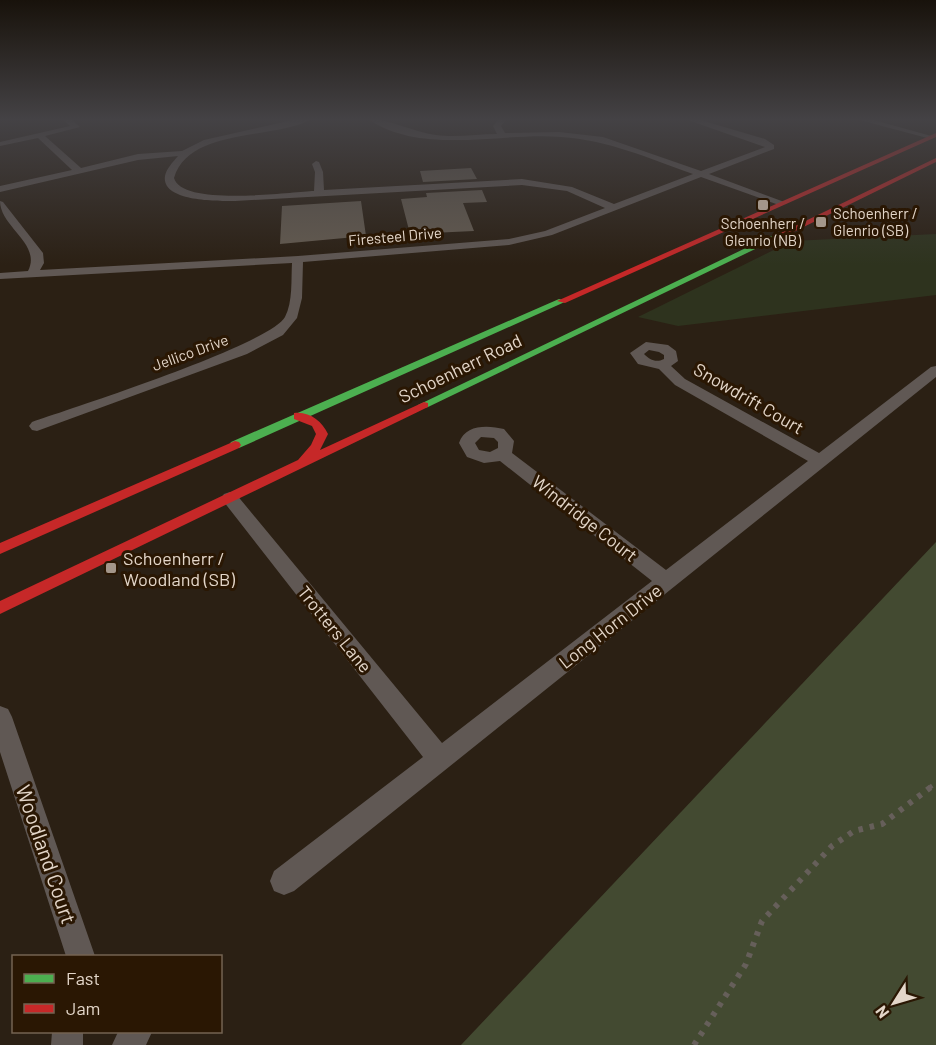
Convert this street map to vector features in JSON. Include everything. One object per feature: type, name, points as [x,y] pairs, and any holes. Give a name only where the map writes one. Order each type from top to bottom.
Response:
[{"type":"main road","name":"Schoenherr Road","points":[[0,549],[861,168]]},
{"type":"main road","points":[[881,168],[905,175]]},
{"type":"main road","name":"Schoenherr Road","points":[[0,608],[920,168]]},
{"type":"main road","points":[[834,180],[856,186],[861,191],[861,196]]},
{"type":"main road","points":[[393,390],[393,384],[406,369]]},
{"type":"main road","points":[[403,401],[419,407]]},
{"type":"main road","points":[[298,416],[315,422],[322,434],[315,450],[301,463]]},
{"type":"street","points":[[75,168],[79,171]]},
{"type":"street","points":[[0,189],[93,168]]},
{"type":"street","points":[[174,168],[169,176],[172,187],[189,195],[216,198],[531,183],[569,189],[614,208]]},
{"type":"street","points":[[317,168],[319,193]]},
{"type":"street","points":[[684,168],[783,203]]},
{"type":"street","name":"Firesteel Drive","points":[[0,276],[298,259],[509,242],[548,233],[723,168]]},
{"type":"street","points":[[0,204],[38,253],[38,262],[33,273]]},
{"type":"street","name":"Jellico Drive","points":[[37,426],[242,351],[278,332],[291,318],[296,298],[298,259]]},
{"type":"street","name":"Snowdrift Court","points":[[663,365],[680,382],[820,461]]},
{"type":"street","name":"Long Horn Drive","points":[[284,881],[936,370]]},
{"type":"street","name":"Windridge Court","points":[[502,454],[667,582]]},
{"type":"street","name":"Trotters Lane","points":[[230,498],[440,760]]},
{"type":"street","name":"Woodland Court","points":[[0,717],[80,955]]},
{"type":"path","points":[[694,1045],[746,964],[762,921],[832,846],[854,831],[882,824],[936,783]]},
{"type":"green space","points":[[936,234],[936,295],[678,326],[638,317],[792,241]]},
{"type":"green space","points":[[936,542],[936,1045],[461,1045]]},
{"type":"building","points":[[471,168],[477,179],[423,182],[420,171]]},
{"type":"building","points":[[482,190],[487,202],[463,203],[474,231],[410,234],[401,199],[427,197],[426,193]]},
{"type":"building","points":[[361,201],[366,236],[280,244],[282,206]]},
{"type":"traffic: fast","points":[[424,405],[774,238]]},
{"type":"traffic: fast","points":[[235,445],[562,301]]},
{"type":"traffic: jam","points":[[562,301],[862,168]]},
{"type":"traffic: jam","points":[[774,238],[920,168]]},
{"type":"traffic: jam","points":[[0,608],[424,405]]},
{"type":"traffic: jam","points":[[298,416],[317,424],[322,434],[316,447],[304,461]]},
{"type":"traffic: jam","points":[[0,549],[235,445]]},
{"type":"place","name":"Schoenherr / Glenrio (NB)","points":[[763,205]]},
{"type":"place","name":"Schoenherr / Glenrio (SB)","points":[[821,222]]},
{"type":"place","name":"Schoenherr / Woodland (SB)","points":[[111,568]]}]
